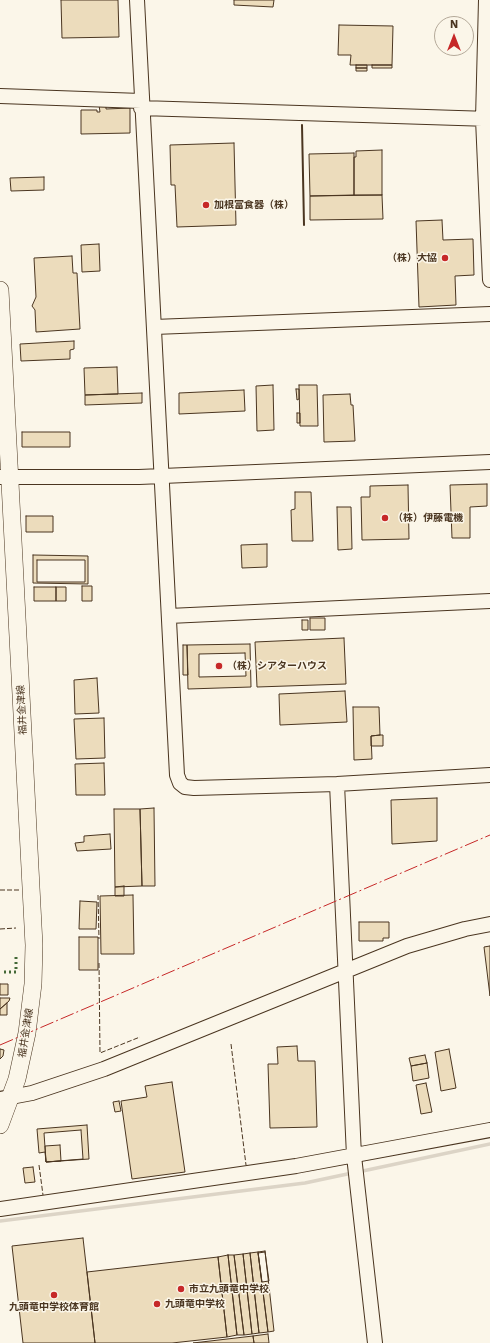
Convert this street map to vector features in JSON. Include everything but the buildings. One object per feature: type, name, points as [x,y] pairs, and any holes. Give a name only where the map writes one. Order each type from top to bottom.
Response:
[{"type":"main road","name":"福井金津線","points":[[0,290],[5,477],[34,945],[33,984],[23,1058],[6,1099],[0,1125]]},
{"type":"street","points":[[137,0],[141,104],[177,775],[180,783],[185,787],[194,788],[336,784],[490,775]]},
{"type":"street","points":[[486,0],[486,119],[490,280]]},
{"type":"street","points":[[0,96],[141,104],[486,119]]},
{"type":"street","points":[[154,327],[490,314]]},
{"type":"street","points":[[5,477],[162,476],[490,462]]},
{"type":"street","points":[[169,616],[490,600]]},
{"type":"street","points":[[336,784],[354,1156],[375,1343]]},
{"type":"street","points":[[6,1099],[61,1084],[104,1068],[345,973],[407,946],[465,929],[490,924]]},
{"type":"street","points":[[0,1210],[354,1156],[490,1130]]},
{"type":"waterway","points":[[358,1172],[490,1144]]},
{"type":"waterway","points":[[0,1221],[305,1183],[352,1173]]},
{"type":"hedge","points":[[4,972],[16,972],[16,955]]},
{"type":"fence","points":[[0,890],[19,890]]},
{"type":"fence","points":[[98,895],[99,939]]},
{"type":"fence","points":[[0,929],[16,928]]},
{"type":"fence","points":[[99,963],[100,1053],[140,1037]]},
{"type":"fence","points":[[231,1044],[246,1165]]},
{"type":"fence","points":[[39,1165],[43,1195]]},
{"type":"wall","points":[[302,125],[304,225]]},
{"type":"power","points":[[0,1045],[490,835]]},
{"type":"place","name":"加根富食器（株）","points":[[206,205]]},
{"type":"place","name":"（株）大協","points":[[445,258]]},
{"type":"place","name":"（株）伊藤電機","points":[[385,518]]},
{"type":"place","name":"（株）シアターハウス","points":[[219,666]]},
{"type":"place","name":"市立九頭竜中学校","points":[[181,1289]]},
{"type":"place","name":"九頭竜中学校体育館","points":[[54,1295]]},
{"type":"place","name":"九頭竜中学校","points":[[157,1304]]}]
